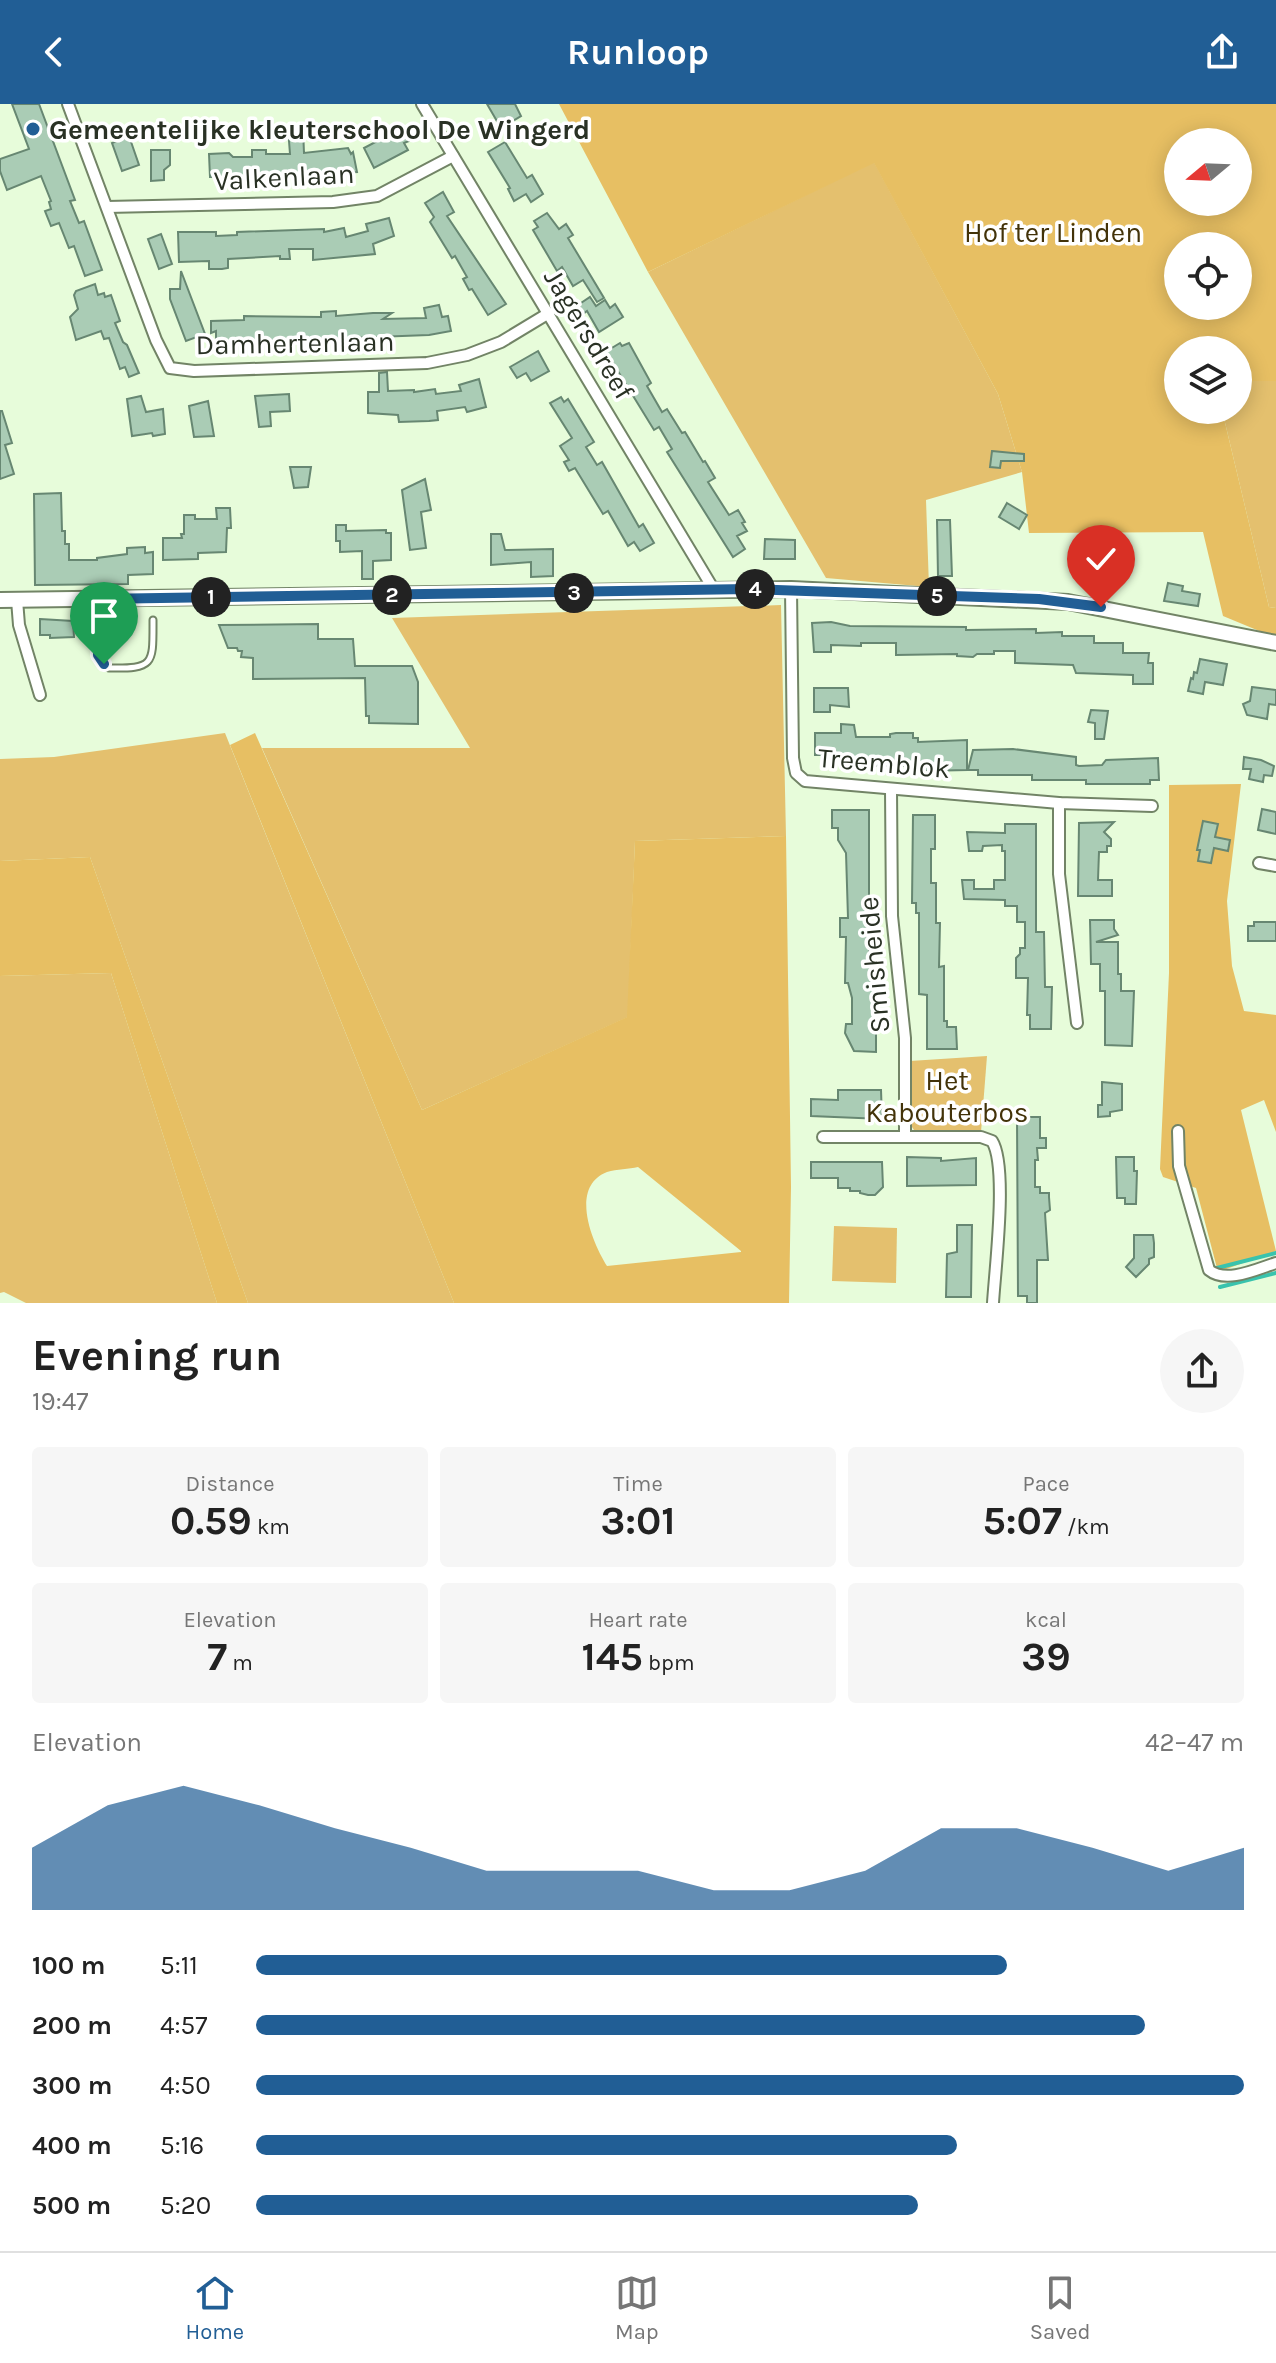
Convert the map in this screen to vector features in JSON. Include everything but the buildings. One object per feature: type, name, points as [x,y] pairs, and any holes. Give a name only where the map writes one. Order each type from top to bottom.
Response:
[{"type":"street","name":"Damhertenlaan","points":[[68,104],[156,340],[170,368],[194,371],[427,363],[467,355],[501,342],[549,313]]},
{"type":"street","name":"Jagersdreef","points":[[422,104],[714,590]]},
{"type":"street","name":"Valkenlaan","points":[[107,207],[333,202],[377,196],[453,156]]},
{"type":"street","points":[[0,600],[791,589],[1068,602],[1276,643]]},
{"type":"street","name":"Treemblok","points":[[791,589],[793,758],[796,773],[805,781],[1059,803],[1152,806]]},
{"type":"street","points":[[17,600],[19,625],[40,695]]},
{"type":"street","name":"Smisheide","points":[[891,790],[892,916],[905,1038],[905,1136]]},
{"type":"street","points":[[1059,803],[1059,874],[1077,1023]]},
{"type":"street","points":[[1259,863],[1276,866]]},
{"type":"street","points":[[1178,1131],[1179,1166],[1209,1270],[1219,1276],[1230,1276],[1276,1263]]},
{"type":"street","points":[[823,1137],[981,1137],[992,1141],[996,1148],[998,1214],[993,1303]]},
{"type":"lane","points":[[97,599],[98,655],[109,668],[139,668],[148,662],[153,649],[153,620]]},
{"type":"green space","name":"Hof ter Linden","points":[[559,104],[1276,104],[1276,381],[1252,381],[1252,336],[1164,336],[1164,424],[1225,424],[1269,607],[1276,608],[1276,638],[1223,616],[1203,532],[1029,533],[1022,472],[998,394],[874,163],[648,272]]},
{"type":"green space","points":[[874,162],[998,394],[1022,472],[926,500],[929,587],[826,578],[648,272]]},
{"type":"green space","points":[[1252,381],[1276,381],[1276,608],[1269,607],[1225,424],[1252,424]]},
{"type":"green space","points":[[781,605],[786,836],[635,841],[628,1017],[422,1110],[262,748],[470,748],[392,618]]},
{"type":"green space","points":[[225,733],[454,1303],[248,1303],[90,857],[0,861],[0,759],[54,757]]},
{"type":"green space","points":[[255,733],[422,1110],[627,1017],[635,841],[786,836],[791,1187],[789,1303],[454,1303],[230,745]],"holes":[[[638,1167],[741,1251],[607,1266],[590,1230],[586,1202],[589,1190],[595,1179],[607,1172]]]},
{"type":"green space","points":[[1241,784],[1227,901],[1232,966],[1244,1011],[1276,1015],[1276,1132],[1264,1100],[1241,1110],[1276,1251],[1218,1272],[1196,1188],[1163,1177],[1160,1169],[1169,973],[1169,785]]},
{"type":"green space","points":[[90,857],[248,1303],[217,1303],[111,973],[0,976],[0,861]]},
{"type":"green space","points":[[111,973],[217,1303],[26,1303],[0,1293],[0,976]]},
{"type":"green space","name":"Het Kabouterbos","points":[[987,1056],[981,1132],[916,1133],[910,1124],[910,1061]]},
{"type":"green space","points":[[834,1226],[897,1228],[896,1283],[832,1281]]},
{"type":"waterway","points":[[1217,1268],[1276,1253]]},
{"type":"waterway","points":[[1220,1287],[1276,1273]]},
{"type":"place","name":"Gemeentelijke kleuterschool De Wingerd","points":[[33,129]]},
{"type":"route","points":[[104,664],[98,655],[97,599],[791,589],[1039,599],[1101,607]]}]
